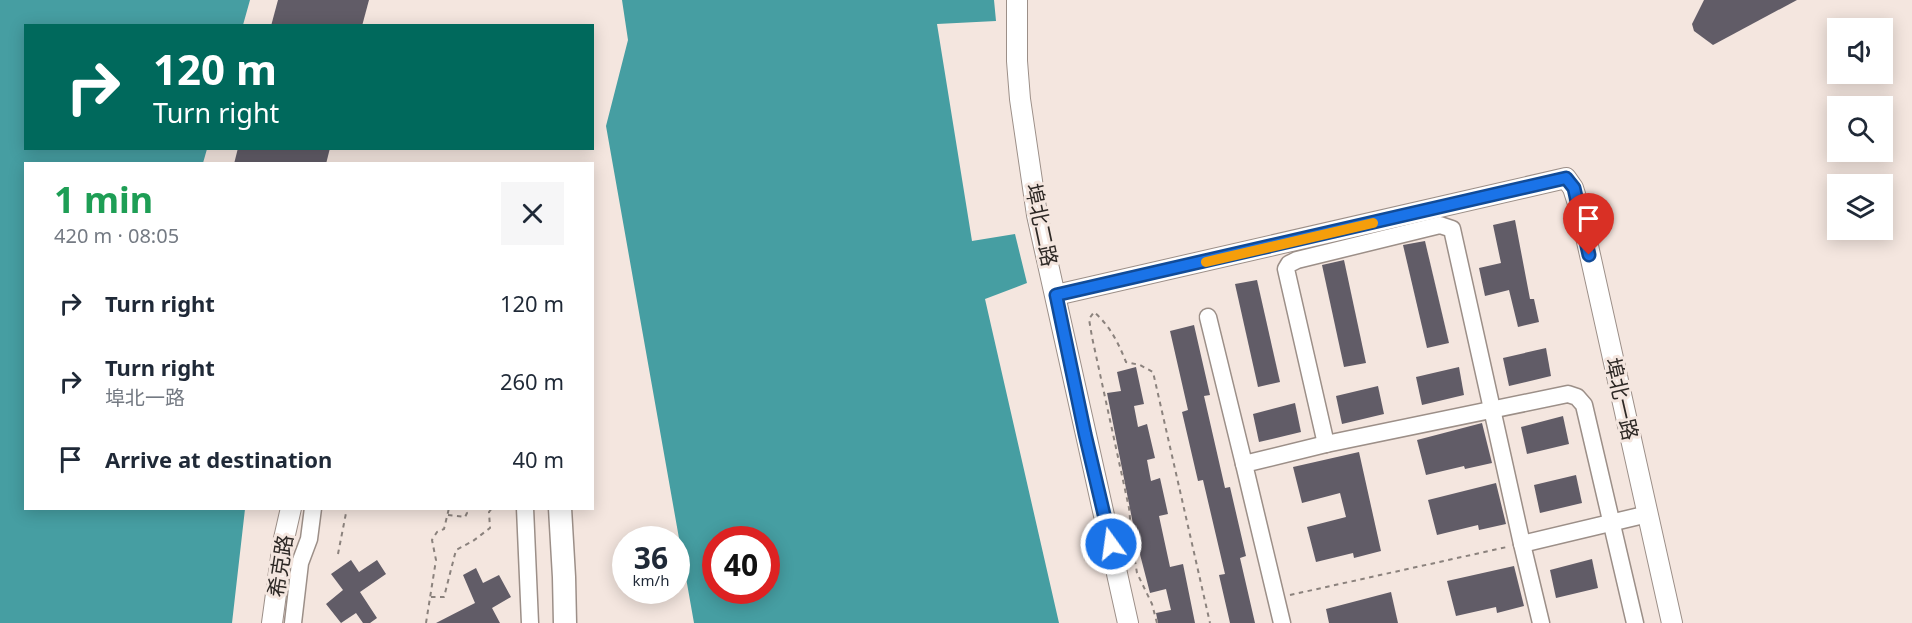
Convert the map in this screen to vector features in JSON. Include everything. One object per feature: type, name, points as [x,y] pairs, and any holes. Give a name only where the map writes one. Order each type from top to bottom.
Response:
[{"type":"main road","points":[[560,510],[565,623]]},
{"type":"street","name":"埠北二路","points":[[1017,0],[1017,61],[1025,141],[1039,224],[1128,623]]},
{"type":"street","name":"埠北一路","points":[[1056,295],[1566,178],[1574,188],[1580,210],[1672,623]]},
{"type":"street","points":[[1326,444],[1286,269],[1289,264],[1297,260],[1440,225],[1452,229],[1541,623]]},
{"type":"street","points":[[1208,317],[1282,623]]},
{"type":"street","points":[[1244,464],[1492,409],[1568,394],[1577,397],[1584,405],[1635,623]]},
{"type":"street","name":"希克路","points":[[272,623],[283,543],[291,510]]},
{"type":"street","points":[[293,623],[300,563],[309,539],[313,510]]},
{"type":"street","points":[[525,510],[530,623]]},
{"type":"street","points":[[1522,544],[1648,514]]},
{"type":"path","points":[[1157,623],[1152,604],[1137,573],[1129,508],[1089,319],[1094,312],[1104,321],[1115,337],[1126,362],[1140,365],[1153,372],[1209,623]]},
{"type":"path","points":[[338,554],[347,510]]},
{"type":"path","points":[[426,623],[436,560],[432,540],[437,532],[444,529],[449,510]]},
{"type":"path","points":[[448,515],[465,517],[467,513],[465,510]]},
{"type":"path","points":[[431,597],[444,597],[456,550],[490,528],[490,510]]},
{"type":"path","points":[[1276,598],[1522,544]]},
{"type":"water","points":[[0,0],[250,0],[243,24],[24,24],[24,150],[207,150],[203,162],[24,162],[24,510],[245,510],[232,623],[0,623]]},
{"type":"water","points":[[622,0],[994,0],[996,21],[937,24],[972,241],[1015,234],[1027,283],[985,299],[1059,623],[694,623],[690,600],[690,526],[677,526],[606,126],[628,40]]},
{"type":"building","points":[[278,0],[369,0],[363,24],[272,24]]},
{"type":"building","points":[[1704,0],[1797,0],[1713,45],[1694,31],[1692,24]]},
{"type":"building","points":[[238,150],[330,150],[326,162],[234,162]]},
{"type":"building","points":[[1515,220],[1530,299],[1534,299],[1539,322],[1518,327],[1509,290],[1485,296],[1479,268],[1501,263],[1493,225]]},
{"type":"building","points":[[1425,241],[1449,343],[1427,348],[1403,245]]},
{"type":"building","points":[[1344,260],[1366,363],[1344,367],[1322,265]]},
{"type":"building","points":[[1257,280],[1280,382],[1258,387],[1235,284]]},
{"type":"building","points":[[1194,325],[1210,395],[1204,396],[1225,488],[1230,487],[1246,556],[1240,558],[1255,623],[1230,623],[1219,575],[1225,574],[1203,480],[1198,481],[1182,412],[1188,410],[1170,331]]},
{"type":"building","points":[[1546,348],[1551,376],[1509,386],[1503,358]]},
{"type":"building","points":[[1136,367],[1144,404],[1134,406],[1138,427],[1147,424],[1155,458],[1147,460],[1151,481],[1160,478],[1168,514],[1159,516],[1170,567],[1183,564],[1195,623],[1158,623],[1156,613],[1171,610],[1166,589],[1150,593],[1136,539],[1107,393],[1121,391],[1117,372]]},
{"type":"building","points":[[1459,367],[1464,395],[1422,405],[1416,377]]},
{"type":"building","points":[[1378,386],[1384,414],[1342,424],[1336,396]]},
{"type":"building","points":[[1295,403],[1301,432],[1259,442],[1253,414]]},
{"type":"building","points":[[1563,416],[1569,444],[1527,454],[1521,427]]},
{"type":"building","points":[[1482,423],[1492,463],[1465,469],[1464,466],[1426,475],[1417,440]]},
{"type":"building","points":[[1359,452],[1381,551],[1354,558],[1353,553],[1316,562],[1307,527],[1346,517],[1340,493],[1302,503],[1293,467]]},
{"type":"building","points":[[1576,475],[1582,503],[1540,513],[1534,485]]},
{"type":"building","points":[[1496,483],[1506,524],[1479,530],[1478,525],[1437,535],[1428,500]]},
{"type":"building","points":[[1592,559],[1598,588],[1556,598],[1550,570]]},
{"type":"building","points":[[351,560],[359,572],[377,560],[386,574],[360,592],[377,618],[370,623],[363,623],[356,613],[341,623],[326,604],[343,590],[331,574]]},
{"type":"building","points":[[1514,566],[1524,606],[1497,613],[1496,607],[1456,616],[1447,581]]},
{"type":"building","points":[[476,568],[483,583],[499,575],[511,597],[492,608],[500,623],[436,623],[475,603],[463,575]]},
{"type":"building","points":[[1391,592],[1398,623],[1329,623],[1326,609]]},
{"type":"slow traffic","points":[[1206,262],[1373,223]]},
{"type":"route","points":[[1111,544],[1056,295],[1566,178],[1574,188],[1589,255]]}]
